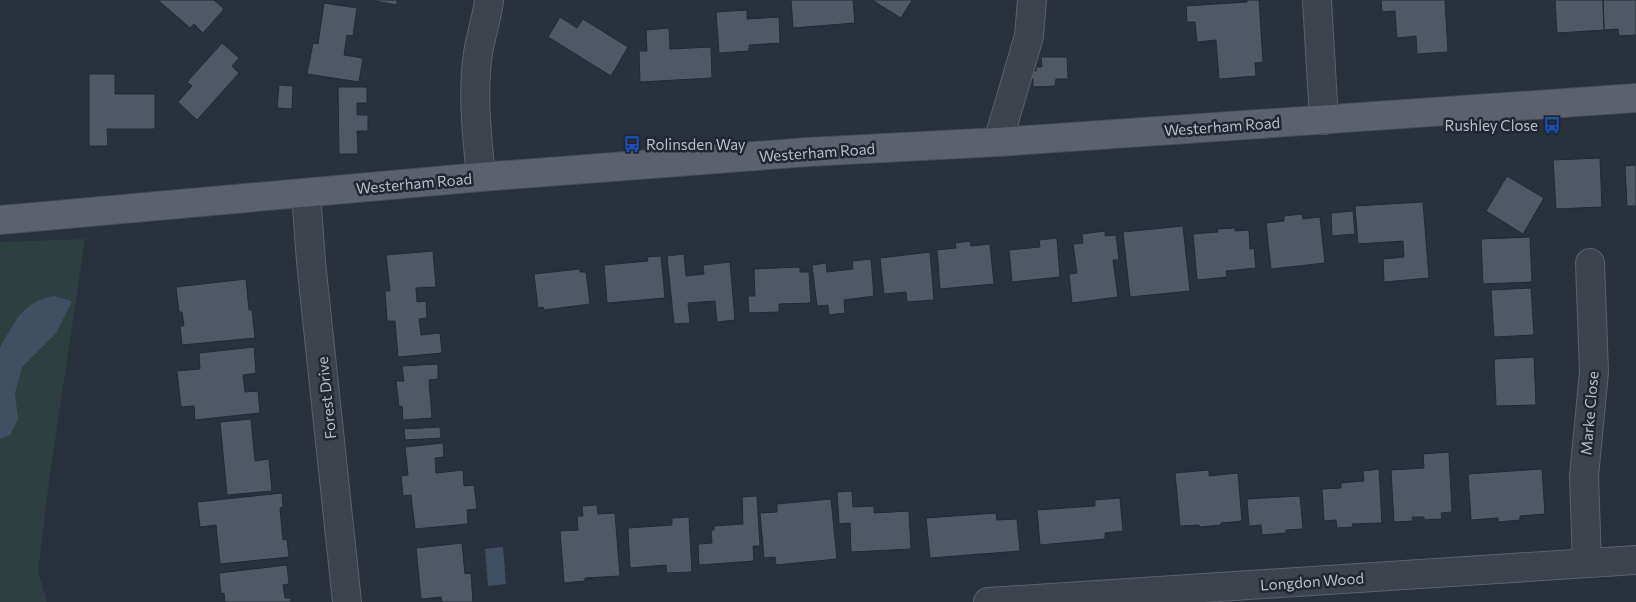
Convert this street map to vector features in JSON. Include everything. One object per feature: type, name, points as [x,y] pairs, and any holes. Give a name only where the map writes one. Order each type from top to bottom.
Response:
[{"type":"main road","name":"Westerham Road","points":[[0,220],[481,177],[808,152],[998,142],[1636,98]]},
{"type":"street","points":[[481,177],[476,109],[476,78],[478,52],[489,0]]},
{"type":"street","points":[[998,142],[1029,36],[1032,0]]},
{"type":"street","points":[[1317,0],[1324,120]]},
{"type":"street","name":"Forest Drive","points":[[306,193],[311,262],[347,602]]},
{"type":"street","name":"Marke Close","points":[[1586,563],[1584,476],[1594,372],[1590,263]]},
{"type":"street","name":"Longdon Wood","points":[[988,602],[1636,560]]},
{"type":"shaded area","points":[[85,239],[50,474],[38,571],[47,602],[0,602],[0,242]]},
{"type":"water","points":[[54,296],[72,301],[56,333],[22,367],[15,393],[18,419],[10,435],[0,439],[0,348],[12,327],[28,307],[35,302]]},
{"type":"water","points":[[503,547],[506,584],[488,586],[485,549]]},
{"type":"building","points":[[158,0],[214,0],[224,9],[203,33],[194,24],[190,28]]},
{"type":"building","points":[[369,0],[397,0],[397,5]]},
{"type":"building","points":[[791,0],[853,0],[855,23],[793,28]]},
{"type":"building","points":[[872,0],[912,0],[901,18]]},
{"type":"building","points":[[1247,0],[1259,0],[1263,62],[1255,63],[1256,76],[1219,79],[1216,40],[1197,42],[1195,22],[1187,22],[1186,6],[1247,2]]},
{"type":"building","points":[[1381,0],[1445,0],[1448,52],[1417,54],[1416,36],[1397,38],[1395,11],[1382,12]]},
{"type":"building","points":[[1555,0],[1603,0],[1604,30],[1557,33]]},
{"type":"building","points":[[1603,0],[1636,0],[1636,35],[1619,36],[1618,29],[1604,30]]},
{"type":"building","points":[[324,3],[357,8],[353,36],[347,35],[344,55],[363,58],[359,82],[307,74],[313,43],[318,44]]},
{"type":"building","points":[[747,10],[747,19],[779,17],[780,43],[749,45],[749,51],[719,53],[716,12]]},
{"type":"building","points":[[560,17],[577,28],[583,19],[628,47],[611,76],[548,37]]},
{"type":"building","points":[[669,28],[670,49],[711,47],[712,78],[640,82],[639,51],[647,51],[646,30]]},
{"type":"building","points":[[222,43],[239,58],[232,66],[239,73],[197,120],[178,102],[192,86],[187,82]]},
{"type":"building","points":[[1041,57],[1067,57],[1068,79],[1056,79],[1055,86],[1033,87],[1033,79],[1022,79],[1022,71],[1036,71],[1036,67],[1042,67]]},
{"type":"building","points":[[89,74],[115,74],[115,94],[155,94],[155,129],[107,129],[108,146],[89,146]]},
{"type":"building","points":[[279,85],[293,86],[292,109],[277,108]]},
{"type":"building","points":[[338,87],[367,87],[367,103],[357,103],[357,115],[368,115],[368,131],[357,131],[358,154],[339,154]]},
{"type":"building","points":[[1600,158],[1602,207],[1556,209],[1553,160]]},
{"type":"building","points":[[1636,165],[1636,206],[1627,206],[1625,166]]},
{"type":"building","points":[[1507,176],[1544,198],[1523,234],[1486,211]]},
{"type":"building","points":[[1423,202],[1429,278],[1384,282],[1383,259],[1404,257],[1403,241],[1358,244],[1355,206]]},
{"type":"building","points":[[1353,211],[1355,234],[1332,236],[1331,213]]},
{"type":"building","points":[[1302,214],[1303,219],[1320,217],[1325,263],[1271,269],[1266,223],[1284,221],[1284,216]]},
{"type":"building","points":[[1183,226],[1190,291],[1130,297],[1123,232]]},
{"type":"building","points":[[1235,228],[1235,231],[1249,230],[1250,249],[1254,248],[1256,268],[1226,271],[1227,277],[1197,280],[1193,234],[1218,232],[1217,229]]},
{"type":"building","points":[[1105,231],[1105,236],[1116,235],[1119,260],[1113,260],[1118,297],[1072,303],[1069,274],[1077,273],[1073,244],[1083,243],[1082,234]]},
{"type":"building","points":[[1530,237],[1532,282],[1483,284],[1481,239]]},
{"type":"building","points":[[1057,238],[1060,277],[1012,282],[1009,250],[1040,247],[1039,240]]},
{"type":"building","points":[[970,241],[971,246],[990,244],[994,284],[940,289],[937,250],[956,248],[955,243]]},
{"type":"building","points":[[433,251],[436,287],[416,288],[417,302],[426,301],[427,318],[419,319],[421,335],[440,333],[442,353],[398,357],[395,321],[387,321],[385,291],[390,291],[386,255]]},
{"type":"building","points":[[930,252],[934,300],[907,302],[906,292],[884,294],[880,258]]},
{"type":"building","points":[[684,254],[686,276],[704,274],[703,265],[730,262],[735,320],[717,322],[715,301],[688,303],[690,323],[674,324],[667,256]]},
{"type":"building","points":[[661,256],[665,298],[607,303],[604,265],[648,261],[647,257]]},
{"type":"building","points":[[871,259],[874,296],[844,300],[845,313],[829,315],[828,305],[817,306],[812,265],[826,263],[827,272],[853,269],[852,261]]},
{"type":"building","points":[[800,267],[800,272],[809,272],[811,303],[779,304],[779,312],[749,313],[748,296],[755,296],[754,269]]},
{"type":"building","points":[[580,269],[580,272],[586,272],[590,304],[544,310],[543,307],[538,308],[534,274]]},
{"type":"building","points":[[246,279],[249,310],[252,310],[255,338],[182,345],[180,326],[184,326],[182,312],[179,312],[176,287]]},
{"type":"building","points":[[1531,288],[1534,335],[1494,337],[1491,290]]},
{"type":"building","points":[[254,347],[256,373],[243,375],[245,392],[258,391],[260,413],[195,420],[194,406],[181,407],[177,371],[200,369],[199,353]]},
{"type":"building","points":[[1534,357],[1536,405],[1496,406],[1494,359]]},
{"type":"building","points":[[438,364],[438,379],[429,380],[432,418],[403,420],[402,406],[399,407],[396,381],[404,381],[402,366]]},
{"type":"building","points":[[251,419],[255,461],[269,459],[272,491],[227,495],[220,422]]},
{"type":"building","points":[[440,427],[441,438],[405,440],[404,429]]},
{"type":"building","points":[[443,443],[444,457],[435,458],[436,473],[463,470],[464,486],[474,485],[477,509],[467,510],[468,524],[415,529],[411,495],[403,496],[401,476],[408,475],[405,447]]},
{"type":"building","points":[[1449,452],[1452,512],[1441,513],[1442,519],[1424,520],[1424,517],[1412,517],[1413,521],[1394,522],[1391,470],[1424,468],[1423,454]]},
{"type":"building","points":[[1379,469],[1382,523],[1352,524],[1353,527],[1337,528],[1336,520],[1324,521],[1322,489],[1341,488],[1341,483],[1364,481],[1363,471]]},
{"type":"building","points":[[1542,469],[1545,514],[1520,516],[1520,520],[1498,522],[1498,518],[1471,520],[1468,474]]},
{"type":"building","points":[[1209,470],[1209,476],[1238,473],[1242,521],[1199,527],[1199,525],[1180,526],[1175,473]]},
{"type":"building","points":[[852,491],[853,507],[874,506],[874,513],[909,511],[911,549],[851,552],[850,523],[839,524],[837,492]]},
{"type":"building","points":[[282,493],[283,507],[280,508],[283,540],[287,539],[289,557],[220,564],[216,525],[200,527],[197,502]]},
{"type":"building","points":[[757,496],[760,546],[753,546],[754,561],[699,565],[698,544],[712,543],[711,530],[714,530],[714,526],[743,524],[742,497]]},
{"type":"building","points":[[1300,496],[1303,529],[1262,535],[1261,525],[1249,526],[1247,499]]},
{"type":"building","points":[[1120,498],[1123,531],[1105,533],[1105,539],[1040,545],[1037,510],[1095,506],[1095,500]]},
{"type":"building","points":[[831,499],[837,559],[776,565],[775,557],[764,558],[760,513],[777,512],[777,504]]},
{"type":"building","points":[[597,505],[598,514],[615,513],[620,576],[585,578],[585,581],[564,583],[560,531],[578,530],[577,516],[583,516],[582,506]]},
{"type":"building","points":[[996,513],[997,520],[1017,519],[1020,551],[930,558],[926,518]]},
{"type":"building","points":[[689,517],[692,572],[667,573],[666,565],[630,568],[628,528],[672,525],[672,518]]},
{"type":"building","points":[[462,543],[465,574],[471,573],[473,602],[442,602],[441,597],[421,599],[416,548]]},
{"type":"building","points":[[287,565],[289,584],[283,585],[285,598],[291,598],[291,602],[225,602],[224,593],[221,594],[219,573]]},
{"type":"place","name":"Rushley Close","points":[[1552,125]]},
{"type":"place","name":"Rolinsden Way","points":[[632,144]]}]
